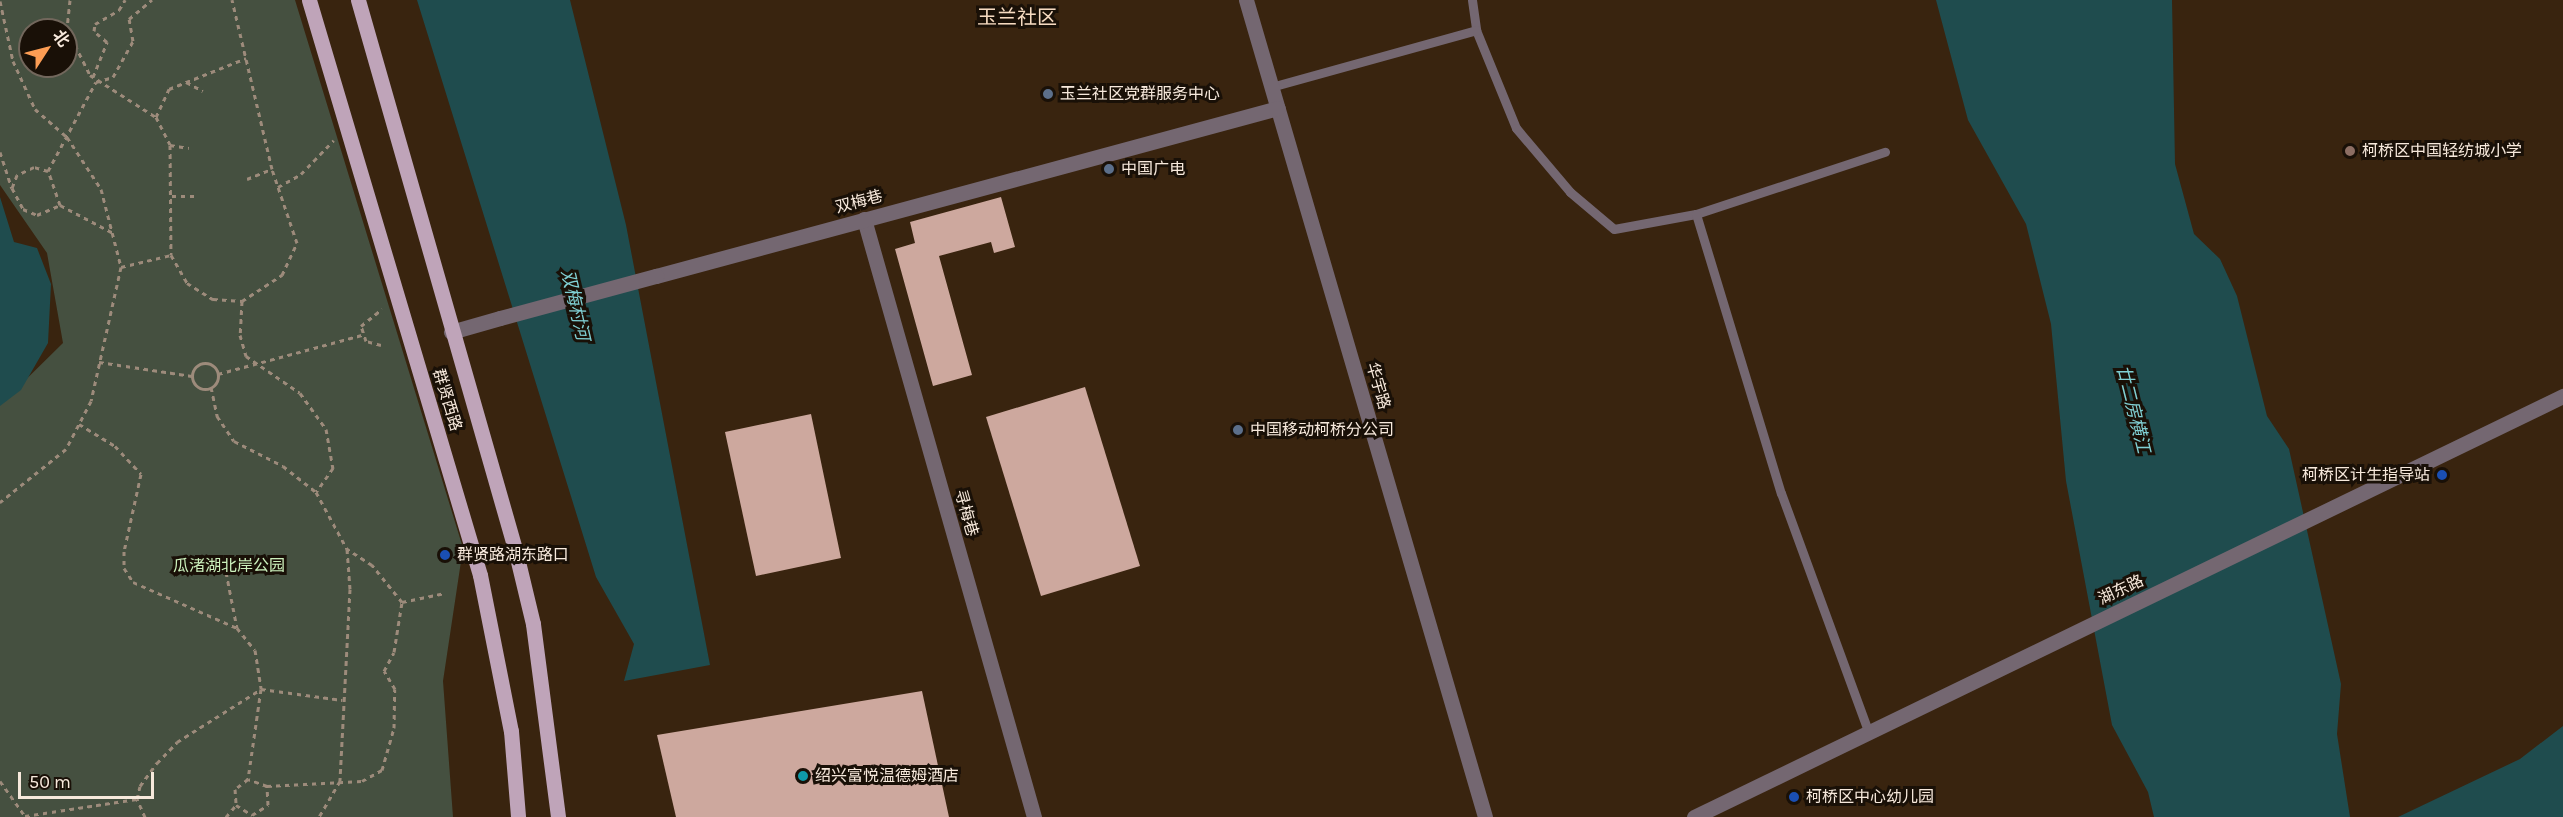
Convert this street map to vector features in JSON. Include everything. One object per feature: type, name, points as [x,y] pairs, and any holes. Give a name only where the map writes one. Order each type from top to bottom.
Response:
[{"type":"main road","name":"群贤西路","points":[[309,0],[480,575],[511,731],[518,817]]},
{"type":"main road","name":"群贤西路","points":[[358,0],[533,624],[558,817]]},
{"type":"street","name":"华宇路","points":[[1246,0],[1485,817]]},
{"type":"street","name":"双梅巷","points":[[450,332],[1278,108]]},
{"type":"street","name":"寻梅巷","points":[[864,219],[1034,817]]},
{"type":"street","name":"湖东路","points":[[1694,817],[2563,396]]},
{"type":"lane","points":[[1472,0],[1476,30],[1516,128],[1578,200],[1614,229],[1696,214],[1885,152]]},
{"type":"lane","points":[[1272,87],[1476,30]]},
{"type":"lane","points":[[1696,214],[1781,493],[1869,733]]},
{"type":"path","points":[[70,0],[67,29],[92,78],[156,117],[170,145],[171,255],[187,283],[213,298],[242,301],[282,275],[297,243],[272,169],[232,0]]},
{"type":"path","points":[[92,78],[107,42],[94,31],[95,24],[125,0]]},
{"type":"path","points":[[116,234],[60,206],[48,171],[96,82],[113,77],[133,41],[129,19],[152,0]]},
{"type":"path","points":[[0,1],[13,61],[35,109],[67,137],[101,189],[116,234],[121,267],[115,312],[99,362],[91,401],[66,449],[0,502]]},
{"type":"path","points":[[156,117],[169,88],[246,58]]},
{"type":"path","points":[[186,82],[203,91]]},
{"type":"path","points":[[278,187],[301,174],[337,138]]},
{"type":"path","points":[[170,145],[189,148]]},
{"type":"path","points":[[0,152],[12,188],[23,210],[38,215],[60,206]]},
{"type":"path","points":[[12,188],[17,175],[34,167],[48,171]]},
{"type":"path","points":[[247,179],[272,169]]},
{"type":"path","points":[[172,196],[199,196]]},
{"type":"path","points":[[121,267],[171,255]]},
{"type":"path","points":[[242,301],[240,334],[253,365],[300,393],[326,429],[333,468],[316,492]]},
{"type":"path","points":[[362,335],[365,318],[382,309]]},
{"type":"path","points":[[319,817],[340,781],[342,700],[350,589],[347,549],[316,492],[283,466],[234,441],[217,416],[211,387],[218,374],[362,335],[381,345]]},
{"type":"path","points":[[99,362],[192,376],[203,389],[211,387]]},
{"type":"path","points":[[192,376],[204,363],[218,374]]},
{"type":"path","points":[[79,424],[115,446],[141,474],[124,551],[124,568],[134,582],[237,628],[255,650],[261,689],[248,779],[236,789],[236,805],[226,817]]},
{"type":"path","points":[[248,779],[267,786],[362,781],[382,770],[394,728],[395,699],[384,671],[394,652],[402,602],[372,565],[347,549]]},
{"type":"path","points":[[226,572],[237,628]]},
{"type":"path","points":[[402,602],[445,593]]},
{"type":"path","points":[[145,817],[137,799],[140,786],[177,742],[261,689],[342,700]]},
{"type":"path","points":[[0,780],[25,817],[137,799]]},
{"type":"path","points":[[236,805],[252,815],[268,805],[267,786]]},
{"type":"green space","name":"瓜渚湖北岸公园","points":[[0,0],[295,0],[463,548],[443,681],[453,817],[0,817],[0,405],[63,343],[47,253],[0,185]]},
{"type":"water","name":"双梅村河","points":[[417,0],[570,0],[626,225],[710,665],[624,681],[634,644],[596,577]]},
{"type":"water","name":"廿二房横江","points":[[1936,0],[2172,0],[2175,164],[2194,234],[2220,259],[2237,296],[2267,416],[2289,449],[2341,684],[2337,734],[2350,817],[2154,817],[2148,792],[2112,725],[2066,481],[2051,324],[2026,224],[1968,120]]},
{"type":"water","points":[[0,197],[14,242],[37,248],[51,284],[48,343],[21,390],[0,406]]},
{"type":"water","points":[[2563,726],[2563,817],[2398,817],[2520,759]]},
{"type":"building","points":[[1001,197],[1015,247],[994,253],[991,242],[939,256],[972,375],[933,386],[895,249],[915,243],[910,222]]},
{"type":"building","points":[[1085,387],[1140,566],[1041,596],[986,417]]},
{"type":"building","points":[[811,414],[841,558],[756,576],[725,432]]},
{"type":"building","name":"绍兴富悦温德姆酒店","points":[[922,691],[949,817],[676,817],[657,735]]},
{"type":"place","name":"玉兰社区党群服务中心","points":[[1048,94]]},
{"type":"place","name":"柯桥区中国轻纺城小学","points":[[2350,151]]},
{"type":"place","name":"中国广电","points":[[1109,169]]},
{"type":"place","name":"中国移动柯桥分公司","points":[[1238,430]]},
{"type":"place","name":"柯桥区计生指导站","points":[[2442,475]]},
{"type":"place","name":"群贤路湖东路口","points":[[445,555]]},
{"type":"place","name":"绍兴富悦温德姆酒店","points":[[803,776]]},
{"type":"place","name":"柯桥区中心幼儿园","points":[[1794,797]]},
{"type":"district","name":"玉兰社区","points":[[1017,17]]}]
